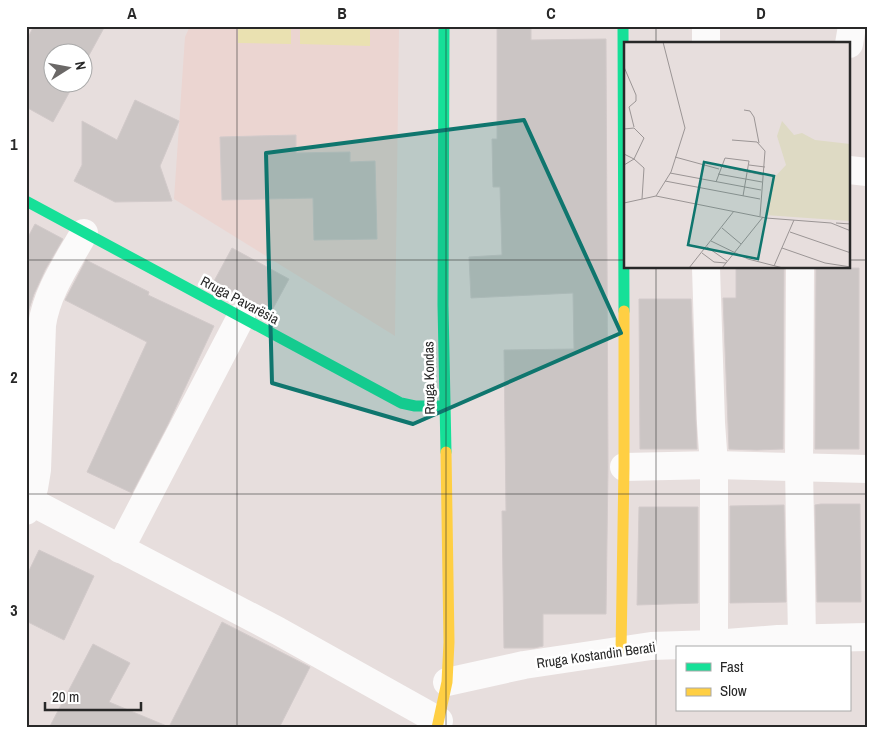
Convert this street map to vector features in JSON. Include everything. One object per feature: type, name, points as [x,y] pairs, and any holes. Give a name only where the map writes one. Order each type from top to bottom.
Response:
[{"type":"street","name":"Rruga Kondas","points":[[438,725],[447,682],[448,642],[444,406],[444,26]]},
{"type":"street","points":[[621,650],[624,467],[623,26]]},
{"type":"street","points":[[706,26],[706,42]]},
{"type":"street","points":[[849,42],[852,26]]},
{"type":"street","points":[[850,170],[867,172]]},
{"type":"street","name":"Rruga Pavarësia","points":[[26,201],[401,403],[415,406],[444,406]]},
{"type":"street","points":[[84,233],[52,290],[45,308],[42,326],[37,470],[34,488],[28,504],[120,548],[278,631],[438,725]]},
{"type":"street","points":[[706,269],[714,465],[714,644]]},
{"type":"street","points":[[800,269],[799,467],[802,638]]},
{"type":"street","points":[[120,548],[241,317]]},
{"type":"street","points":[[624,467],[714,465],[867,469]]},
{"type":"street","name":"Rruga Kostandin Berati","points":[[447,682],[524,665],[651,646],[802,638],[867,637]]},
{"type":"highlighted area","points":[[524,120],[621,333],[413,424],[272,383],[266,153]]},
{"type":"shaded area","points":[[190,26],[399,26],[395,336],[174,199],[185,37]]},
{"type":"shaded area","points":[[238,26],[291,26],[291,44],[238,43]]},
{"type":"shaded area","points":[[300,26],[370,26],[370,46],[300,44]]},
{"type":"building","points":[[34,26],[105,26],[92,50],[92,42],[42,42],[42,92],[70,92],[53,122],[26,107],[26,41]]},
{"type":"building","points":[[497,26],[531,26],[531,40],[606,39],[608,467],[606,614],[543,614],[543,646],[534,648],[504,648],[502,511],[506,511],[504,350],[574,349],[573,293],[471,298],[469,257],[502,255],[500,187],[493,187],[492,139],[497,139]]},
{"type":"building","points":[[135,100],[179,121],[160,166],[172,201],[115,202],[74,181],[82,165],[82,121],[117,140]]},
{"type":"building","points":[[296,135],[296,153],[350,152],[350,162],[375,161],[377,239],[314,240],[313,198],[222,200],[220,137]]},
{"type":"building","points":[[35,224],[63,239],[34,294],[26,328],[26,241]]},
{"type":"building","points":[[232,248],[289,279],[270,314],[213,283]]},
{"type":"building","points":[[86,260],[149,292],[148,295],[214,326],[168,424],[132,493],[87,472],[147,342],[65,300]]},
{"type":"building","points":[[859,268],[859,449],[815,449],[816,269]]},
{"type":"building","points":[[736,269],[784,269],[783,449],[729,449],[723,298],[736,298]]},
{"type":"building","points":[[639,299],[691,299],[697,449],[640,449]]},
{"type":"building","points":[[860,504],[861,602],[817,602],[815,505]]},
{"type":"building","points":[[784,505],[786,602],[730,603],[730,506]]},
{"type":"building","points":[[639,507],[698,507],[698,603],[637,605]]},
{"type":"building","points":[[39,550],[94,576],[64,640],[26,621],[26,577]]},
{"type":"building","points":[[222,622],[310,667],[279,728],[49,728],[93,644],[130,663],[109,702],[169,727]]},
{"type":"traffic: fast","points":[[444,26],[443,305],[446,452]]},
{"type":"traffic: fast","points":[[623,26],[624,311]]},
{"type":"traffic: fast","points":[[26,201],[401,403],[415,406],[444,406]]},
{"type":"traffic: slow","points":[[621,651],[624,311]]},
{"type":"traffic: slow","points":[[437,728],[447,682],[449,642],[446,452]]}]
